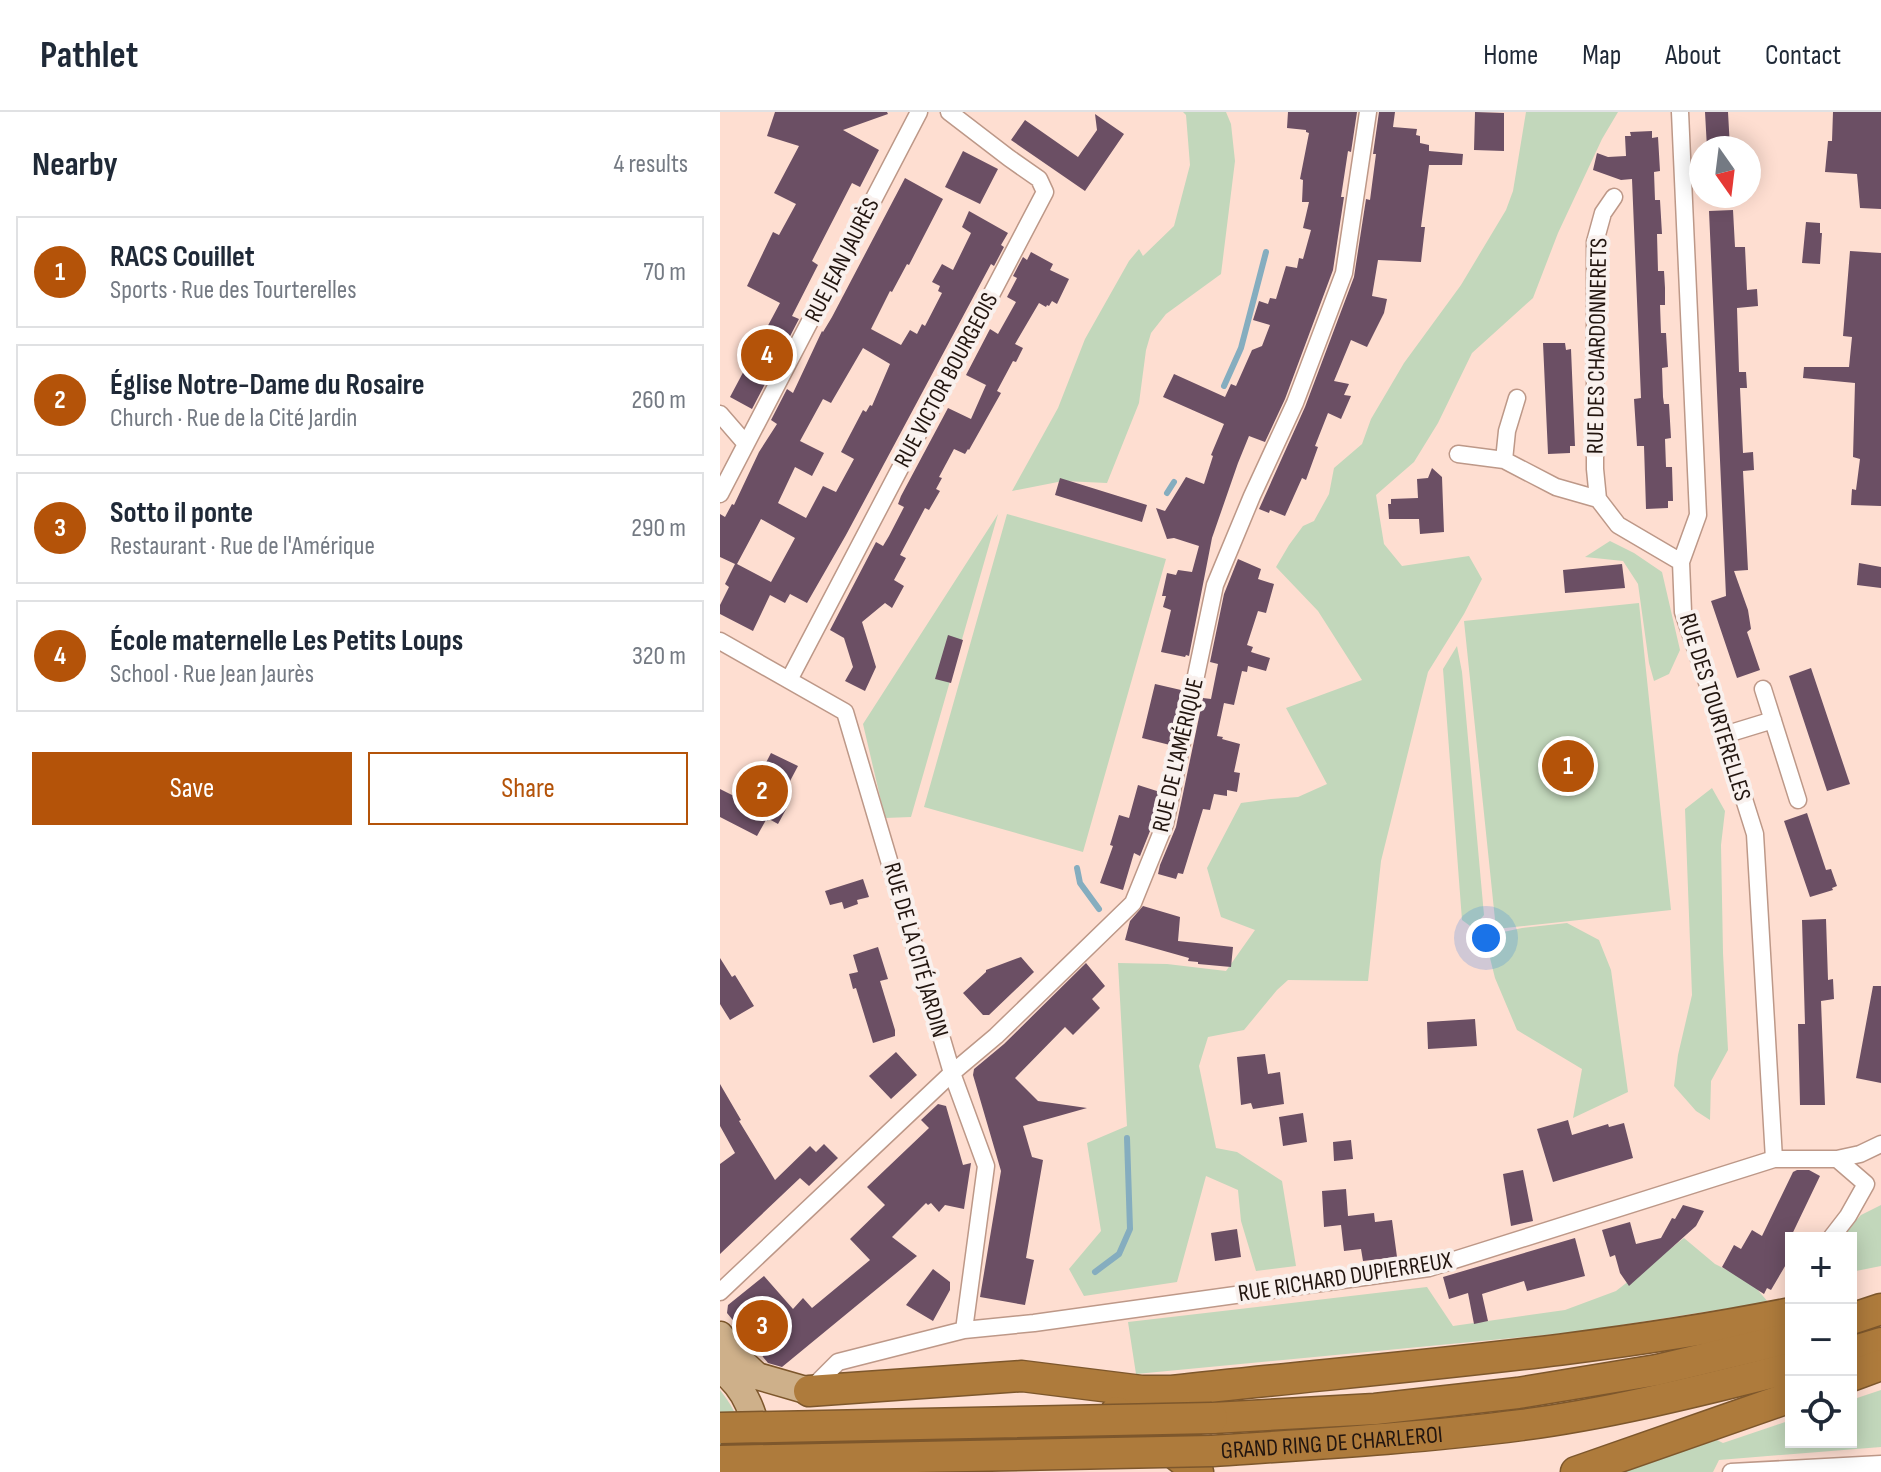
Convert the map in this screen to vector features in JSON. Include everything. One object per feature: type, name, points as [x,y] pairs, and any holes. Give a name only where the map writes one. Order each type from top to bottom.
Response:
[{"type":"highway","points":[[1857,1308],[1881,1308]]},
{"type":"highway","points":[[1857,1317],[1881,1308]]},
{"type":"highway","points":[[809,1391],[1022,1376],[1110,1388],[1172,1391],[1578,1348],[1785,1314]]},
{"type":"highway","name":"GRAND RING DE CHARLEROI","points":[[720,1428],[1212,1418],[1375,1409],[1518,1393],[1657,1370],[1785,1339]]},
{"type":"highway","points":[[1857,1350],[1881,1343]]},
{"type":"highway","points":[[1857,1374],[1881,1365]]},
{"type":"highway","name":"GRAND RING DE CHARLEROI","points":[[720,1461],[1205,1461],[1525,1425],[1661,1400],[1785,1369]]},
{"type":"highway","points":[[757,1440],[789,1421],[845,1403],[999,1390],[1086,1399],[1131,1419],[1205,1461]]},
{"type":"highway","points":[[1576,1472],[1785,1399]]},
{"type":"highway","points":[[845,1403],[837,1410],[831,1429],[832,1440],[849,1472]]},
{"type":"main road","points":[[720,1335],[754,1418],[757,1440],[753,1472]]},
{"type":"main road","points":[[736,1379],[757,1376],[809,1391]]},
{"type":"main road","points":[[736,1379],[775,1401],[809,1391]]},
{"type":"main road","points":[[757,1440],[803,1472]]},
{"type":"street","name":"RUE JEAN JAURÈS","points":[[720,494],[919,112]]},
{"type":"street","name":"RUE VICTOR BOURGEOIS","points":[[789,680],[1045,192],[1039,179],[949,112]]},
{"type":"street","name":"RUE DE L'AMÉRIQUE","points":[[720,1292],[952,1073],[996,1036],[1133,903],[1165,824],[1215,585],[1295,403],[1344,273],[1368,112]]},
{"type":"street","name":"RUE DES TOURTERELLES","points":[[1680,112],[1698,515],[1681,562],[1683,612],[1755,834],[1774,1159]]},
{"type":"street","name":"RUE DES CHARDONNERETS","points":[[1598,499],[1595,469],[1595,242],[1603,213],[1614,197]]},
{"type":"street","points":[[1504,460],[1507,431],[1517,398]]},
{"type":"street","points":[[720,414],[746,444]]},
{"type":"street","points":[[1458,454],[1504,460],[1556,487],[1598,499],[1618,525],[1681,562]]},
{"type":"street","name":"RUE DE LA CITÉ JARDIN","points":[[720,641],[845,712],[952,1073],[986,1166],[964,1330]]},
{"type":"street","points":[[1763,689],[1798,800]]},
{"type":"street","points":[[1724,735],[1773,720]]},
{"type":"street","name":"RUE RICHARD DUPIERREUX","points":[[809,1391],[838,1362],[964,1330],[1429,1268],[1774,1159],[1837,1159],[1860,1154],[1881,1144]]},
{"type":"street","points":[[1836,1232],[1866,1184],[1837,1159]]},
{"type":"street","points":[[1731,1472],[1881,1464]]},
{"type":"green space","points":[[1183,112],[1226,112],[1231,124],[1235,161],[1221,274],[1166,314],[1151,333],[1139,403],[1107,483],[1063,481],[1012,491],[1058,408],[1085,339],[1129,261],[1139,249],[1143,256],[1174,226],[1190,165],[1186,115]]},
{"type":"green space","points":[[1526,112],[1618,112],[1558,233],[1533,298],[1472,353],[1438,423],[1414,462],[1376,495],[1384,544],[1402,566],[1469,556],[1482,579],[1428,672],[1381,861],[1368,981],[1288,980],[1244,1030],[1208,1037],[1199,1066],[1216,1148],[1237,1152],[1282,1181],[1296,1266],[1256,1271],[1241,1221],[1238,1190],[1206,1176],[1177,1282],[1084,1296],[1069,1269],[1101,1231],[1087,1143],[1127,1126],[1118,963],[1167,964],[1226,971],[1255,930],[1221,917],[1207,868],[1241,803],[1298,797],[1327,784],[1286,708],[1362,680],[1318,611],[1276,567],[1303,526],[1314,521],[1329,494],[1334,468],[1362,444],[1371,419],[1404,363],[1461,285],[1506,210],[1513,191]]},
{"type":"green space","points":[[998,514],[911,817],[885,818],[863,724]]},
{"type":"green space","points":[[1007,514],[1166,559],[1083,852],[924,807]]},
{"type":"green space","points":[[1610,541],[1662,572],[1680,650],[1669,674],[1654,681],[1638,584],[1623,561],[1585,557]]},
{"type":"green space","points":[[1639,603],[1671,910],[1496,929],[1464,621]]},
{"type":"green space","points":[[1457,646],[1484,915],[1473,928],[1462,920],[1443,669]]},
{"type":"green space","points":[[1712,788],[1725,811],[1721,845],[1728,1050],[1711,1081],[1710,1120],[1696,1111],[1674,1086],[1692,995],[1685,809]]},
{"type":"green space","points":[[1567,923],[1599,940],[1611,970],[1628,1092],[1573,1118],[1582,1069],[1517,1030],[1495,978],[1486,942],[1494,934]]},
{"type":"green space","points":[[1881,1205],[1881,1266],[1857,1271],[1857,1232],[1845,1232],[1861,1215]]},
{"type":"green space","points":[[1684,1238],[1715,1264],[1751,1282],[1768,1302],[1577,1332],[1136,1374],[1128,1322],[1427,1287],[1453,1326],[1565,1310],[1616,1291]]},
{"type":"green space","points":[[720,1390],[739,1424],[743,1463],[720,1472]]},
{"type":"green space","points":[[1881,1390],[1881,1447],[1719,1460],[1713,1472],[1620,1472],[1717,1440],[1723,1443],[1785,1422],[1785,1448],[1857,1448],[1857,1398]]},
{"type":"building","points":[[775,112],[888,114],[843,130],[879,150],[860,187],[852,183],[812,261],[818,265],[792,316],[799,319],[752,409],[730,397],[780,303],[747,286],[773,232],[779,235],[796,204],[774,193],[799,146],[767,136]]},
{"type":"building","points":[[1288,112],[1357,112],[1341,197],[1344,197],[1333,270],[1285,399],[1265,442],[1249,436],[1238,463],[1212,538],[1189,656],[1161,652],[1171,610],[1163,607],[1167,573],[1176,575],[1178,570],[1192,572],[1199,546],[1174,538],[1167,539],[1156,508],[1165,511],[1186,477],[1204,484],[1211,455],[1224,424],[1163,397],[1174,374],[1225,397],[1231,384],[1236,386],[1252,350],[1262,346],[1270,325],[1253,320],[1259,301],[1268,304],[1270,298],[1276,299],[1286,266],[1297,268],[1299,258],[1303,259],[1311,230],[1303,228],[1309,202],[1302,202],[1303,180],[1300,179],[1309,133],[1287,128]]},
{"type":"building","points":[[1379,112],[1395,112],[1393,127],[1417,129],[1420,143],[1429,145],[1429,151],[1463,154],[1462,165],[1429,165],[1421,227],[1425,227],[1421,262],[1378,260],[1372,296],[1387,299],[1384,313],[1367,347],[1351,340],[1334,381],[1349,384],[1344,395],[1351,396],[1341,419],[1328,413],[1306,480],[1302,478],[1285,516],[1270,510],[1269,513],[1259,509],[1305,407],[1354,277],[1366,199],[1370,200]]},
{"type":"building","points":[[1475,112],[1504,113],[1504,151],[1474,150]]},
{"type":"building","points":[[1705,112],[1728,112],[1729,136],[1706,136]]},
{"type":"building","points":[[1833,112],[1881,112],[1881,209],[1860,208],[1857,174],[1825,172],[1828,141],[1832,141]]},
{"type":"building","points":[[1095,114],[1124,134],[1085,191],[1011,140],[1025,120],[1078,157],[1097,130]]},
{"type":"building","points":[[1652,131],[1652,138],[1658,137],[1660,171],[1654,172],[1655,200],[1660,200],[1662,234],[1657,234],[1658,271],[1664,271],[1665,305],[1660,305],[1661,333],[1666,333],[1668,367],[1662,368],[1663,397],[1664,404],[1669,404],[1671,438],[1665,439],[1666,467],[1672,467],[1673,501],[1668,501],[1668,508],[1646,509],[1644,446],[1637,446],[1634,399],[1641,398],[1632,179],[1621,180],[1593,170],[1597,153],[1608,157],[1626,156],[1625,136],[1631,136],[1630,132]]},
{"type":"building","points":[[963,151],[998,169],[980,204],[945,187]]},
{"type":"building","points":[[905,178],[943,199],[871,329],[901,345],[910,330],[917,334],[922,324],[925,326],[942,293],[938,291],[940,286],[932,282],[942,264],[953,270],[971,233],[962,227],[969,211],[1008,233],[994,266],[991,264],[807,603],[790,594],[785,603],[770,595],[753,631],[720,614],[720,605],[729,587],[725,584],[735,564],[720,557],[720,514],[725,517],[734,505],[759,452],[777,424],[771,420],[787,389],[793,393],[822,331]],"holes":[[[863,348],[890,364],[872,406],[866,412],[863,410],[841,452],[854,459],[836,492],[823,486],[806,518],[778,503],[795,467],[812,476],[824,453],[800,441],[823,399],[831,403]],[[761,519],[795,538],[771,582],[737,564]]]},
{"type":"building","points":[[1733,210],[1735,247],[1745,247],[1747,290],[1757,289],[1758,306],[1737,308],[1739,372],[1746,372],[1747,388],[1740,388],[1743,453],[1753,452],[1754,470],[1743,471],[1748,570],[1734,571],[1748,610],[1751,629],[1747,632],[1760,670],[1737,678],[1711,601],[1726,596],[1709,211]]},
{"type":"building","points":[[1806,222],[1820,223],[1820,264],[1802,263]]},
{"type":"building","points":[[1850,251],[1881,253],[1881,506],[1851,505],[1860,459],[1853,457],[1855,383],[1803,378],[1804,367],[1849,367],[1852,337],[1843,336]]},
{"type":"building","points":[[1031,252],[1053,264],[1050,270],[1069,279],[1057,304],[1052,301],[1046,307],[1039,303],[1015,344],[1023,348],[997,391],[1001,393],[969,450],[965,454],[954,449],[939,477],[942,478],[936,489],[940,491],[929,510],[925,508],[900,555],[906,558],[894,580],[904,586],[892,608],[885,603],[862,622],[876,667],[865,691],[845,681],[853,667],[844,638],[830,630],[876,542],[883,546],[889,536],[904,507],[898,504],[901,496],[948,408],[971,419],[986,385],[966,375],[990,329],[998,334],[1016,302],[1007,297],[1017,278],[1013,276],[1023,257],[1027,260]]},
{"type":"building","points":[[1543,343],[1565,343],[1566,350],[1571,349],[1575,446],[1570,446],[1570,453],[1548,454]]},
{"type":"building","points":[[1432,468],[1442,477],[1444,532],[1420,534],[1419,519],[1389,519],[1388,504],[1391,504],[1391,499],[1418,498],[1417,479],[1428,478]]},
{"type":"building","points":[[1060,478],[1147,505],[1142,522],[1055,495]]},
{"type":"building","points":[[1238,559],[1261,569],[1258,579],[1274,584],[1266,613],[1258,611],[1247,645],[1253,647],[1251,652],[1270,658],[1266,671],[1248,666],[1247,672],[1242,671],[1234,705],[1224,703],[1217,736],[1240,744],[1234,772],[1240,773],[1237,792],[1227,790],[1227,796],[1214,794],[1210,810],[1203,809],[1183,874],[1178,873],[1176,879],[1158,874],[1176,827],[1203,698],[1211,699],[1218,664],[1210,662],[1224,594]]},
{"type":"building","points":[[1859,563],[1881,567],[1881,588],[1857,585]]},
{"type":"building","points":[[1622,564],[1625,588],[1565,593],[1563,570]]},
{"type":"building","points":[[948,635],[963,640],[951,683],[935,679]]},
{"type":"building","points":[[1811,668],[1850,784],[1827,791],[1789,676]]},
{"type":"building","points":[[1155,684],[1181,690],[1170,745],[1142,738]]},
{"type":"building","points":[[771,753],[798,766],[781,798],[790,802],[778,824],[766,820],[757,836],[720,817],[720,789],[736,797],[746,780],[755,784]]},
{"type":"building","points":[[1138,785],[1160,792],[1154,821],[1140,856],[1134,853],[1123,890],[1100,883],[1113,846],[1110,845],[1119,815],[1129,818]]},
{"type":"building","points":[[1807,813],[1826,870],[1831,869],[1837,886],[1810,897],[1784,821]]},
{"type":"building","points":[[863,879],[869,897],[857,900],[858,904],[844,909],[842,902],[830,905],[825,891]]},
{"type":"building","points":[[1143,906],[1180,917],[1178,941],[1233,947],[1231,967],[1198,964],[1188,961],[1189,958],[1125,940],[1130,921]]},
{"type":"building","points":[[1826,919],[1828,980],[1833,979],[1834,999],[1821,1001],[1825,1105],[1800,1105],[1798,1024],[1805,1024],[1802,920]]},
{"type":"building","points":[[878,947],[888,979],[880,981],[895,1036],[873,1043],[849,974],[858,972],[853,955]]},
{"type":"building","points":[[1021,957],[1034,972],[989,1015],[983,1015],[963,993],[986,970]]},
{"type":"building","points":[[720,958],[732,977],[735,975],[754,1006],[730,1020],[720,1004]]},
{"type":"building","points":[[1086,963],[1105,986],[1092,999],[1100,1008],[1073,1035],[1065,1027],[1015,1078],[1038,1101],[1087,1108],[1023,1126],[1032,1157],[1043,1160],[1026,1258],[1034,1260],[1025,1305],[980,1297],[1001,1171],[973,1075],[974,1069],[1004,1044]]},
{"type":"building","points":[[1873,986],[1881,986],[1881,1083],[1856,1078]]},
{"type":"building","points":[[1475,1019],[1477,1046],[1428,1049],[1427,1022]]},
{"type":"building","points":[[896,1052],[917,1075],[891,1099],[869,1076]]},
{"type":"building","points":[[1265,1054],[1268,1074],[1280,1072],[1284,1104],[1253,1109],[1251,1103],[1241,1105],[1237,1057]]},
{"type":"building","points":[[720,1084],[775,1180],[810,1146],[816,1152],[824,1144],[838,1158],[809,1186],[800,1178],[720,1254],[720,1164],[735,1153],[720,1126]]},
{"type":"building","points":[[938,1104],[946,1106],[963,1165],[971,1163],[964,1209],[945,1205],[939,1212],[931,1203],[926,1203],[892,1237],[917,1256],[782,1367],[768,1363],[727,1313],[728,1305],[764,1276],[793,1309],[803,1298],[812,1308],[870,1260],[850,1239],[885,1205],[867,1187],[929,1128],[921,1120]]},
{"type":"building","points":[[1303,1113],[1307,1142],[1283,1146],[1279,1117]]},
{"type":"building","points":[[1568,1120],[1572,1135],[1608,1124],[1609,1127],[1624,1123],[1633,1158],[1553,1182],[1537,1129]]},
{"type":"building","points":[[1351,1140],[1353,1159],[1334,1161],[1333,1142]]},
{"type":"building","points":[[1523,1170],[1533,1221],[1511,1226],[1503,1174]]},
{"type":"building","points":[[1809,1170],[1820,1176],[1793,1232],[1785,1232],[1785,1266],[1771,1290],[1767,1288],[1764,1294],[1722,1267],[1734,1245],[1741,1249],[1752,1230],[1762,1236],[1793,1172]]},
{"type":"building","points":[[1346,1189],[1348,1216],[1374,1213],[1375,1222],[1392,1220],[1397,1257],[1363,1261],[1361,1249],[1344,1251],[1341,1225],[1324,1227],[1322,1191]]},
{"type":"building","points":[[1683,1205],[1704,1211],[1696,1226],[1629,1286],[1620,1273],[1615,1255],[1610,1257],[1602,1230],[1630,1222],[1636,1244],[1661,1238]]},
{"type":"building","points":[[1237,1229],[1241,1257],[1215,1261],[1211,1233]]},
{"type":"building","points":[[1575,1238],[1585,1276],[1527,1291],[1524,1281],[1482,1294],[1488,1321],[1474,1324],[1468,1293],[1449,1299],[1443,1277]]},
{"type":"building","points":[[933,1269],[950,1282],[950,1290],[933,1321],[906,1305]]},
{"type":"waterway","points":[[1224,386],[1241,348],[1266,252]]},
{"type":"waterway","points":[[1167,493],[1174,482]]},
{"type":"waterway","points":[[1077,868],[1080,883],[1099,909]]},
{"type":"waterway","points":[[1095,1272],[1119,1254],[1130,1229],[1127,1138]]},
{"type":"place","name":"École maternelle Les Petits Loups","points":[[767,355]]},
{"type":"place","name":"RACS Couillet","points":[[1568,766]]},
{"type":"place","name":"Église Notre-Dame du Rosaire","points":[[762,791]]},
{"type":"place","name":"Sotto il ponte","points":[[762,1326]]}]
